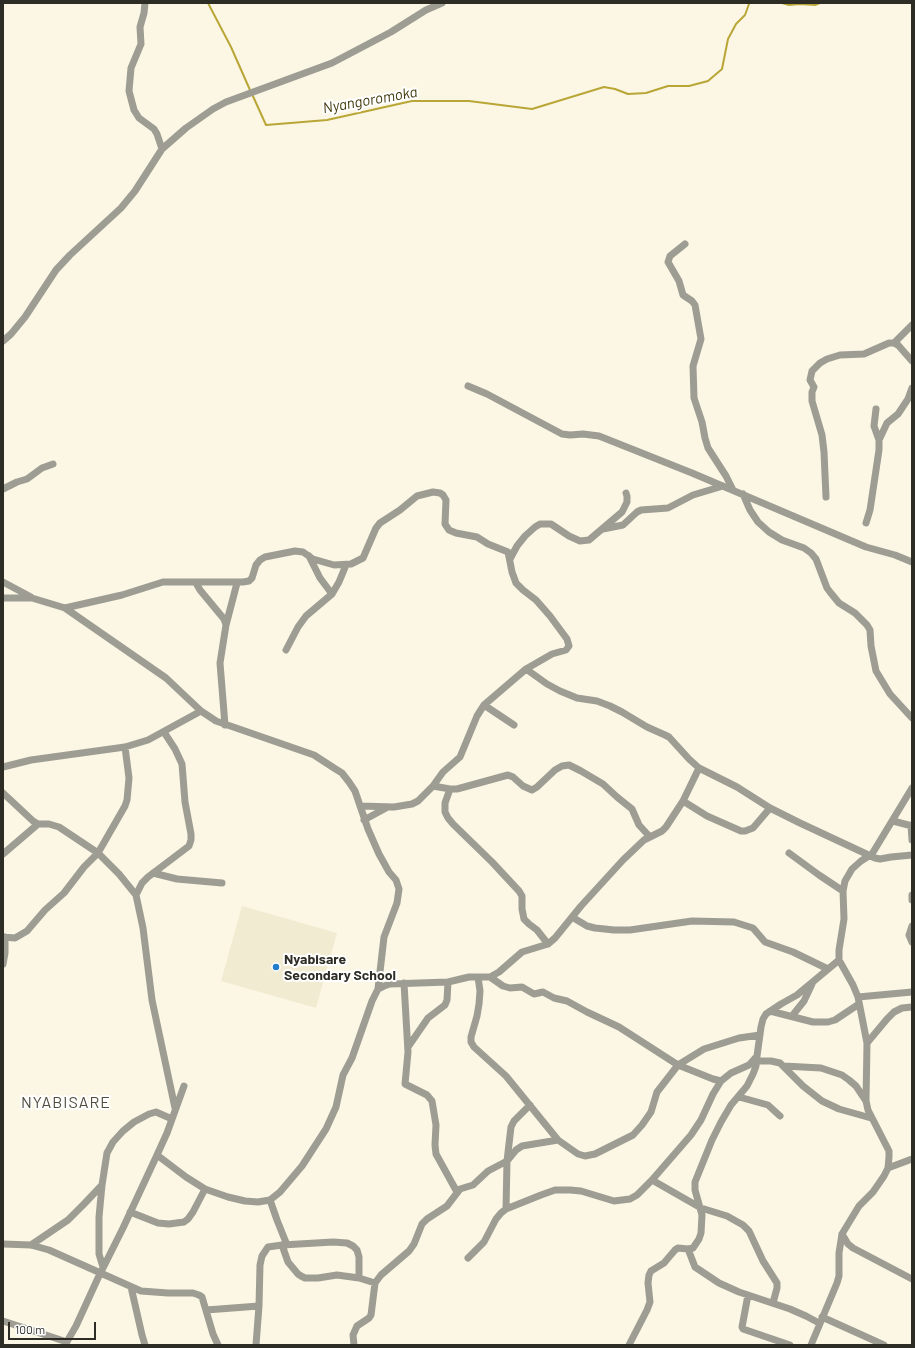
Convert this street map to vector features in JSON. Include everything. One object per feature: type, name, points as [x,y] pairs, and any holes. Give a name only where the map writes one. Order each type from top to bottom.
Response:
[{"type":"street","points":[[145,3],[140,27],[141,44],[131,68],[129,91],[134,110],[139,118],[154,129],[162,149]]},
{"type":"street","points":[[3,341],[25,317],[59,266],[125,203],[162,149],[173,138],[190,125],[226,102],[332,63],[391,32],[426,10],[442,3]]},
{"type":"street","points":[[685,244],[670,256],[668,262],[679,281],[683,295],[691,300],[695,305],[701,339],[693,366],[694,398],[702,422],[708,448],[733,490]]},
{"type":"street","points":[[826,497],[822,435],[812,401],[812,392],[814,387],[810,380],[812,371],[820,363],[828,359],[845,354],[864,354],[883,345],[894,343],[912,325]]},
{"type":"street","points":[[894,343],[901,348],[912,361]]},
{"type":"street","points":[[468,386],[487,394],[562,434],[599,436],[743,494],[861,545],[895,555],[912,562]]},
{"type":"street","points":[[866,522],[870,510],[879,440],[888,422],[898,414],[908,399],[912,388]]},
{"type":"street","points":[[876,409],[874,426],[879,440]]},
{"type":"street","points":[[3,489],[27,479],[42,468],[53,464]]},
{"type":"street","points":[[603,529],[622,525],[641,510],[668,508],[693,495],[723,486]]},
{"type":"street","points":[[65,608],[122,596],[163,582],[247,582],[254,574],[256,563],[265,557],[300,551],[313,559],[330,564],[346,565],[356,563],[363,558],[380,522],[400,510],[413,498],[421,494],[432,492],[440,493],[444,497],[446,504],[444,524],[449,530],[456,533],[481,538],[488,544],[508,552],[512,572],[518,585],[536,600],[550,616],[569,646],[566,650],[552,654],[526,669],[484,705],[476,716],[460,756],[443,772],[432,786],[415,803],[386,808],[360,806]]},
{"type":"street","points":[[510,559],[517,546],[525,536],[540,524],[550,524],[569,536],[585,541],[589,540],[622,512],[627,502],[626,493]]},
{"type":"street","points":[[743,494],[750,510],[758,522],[782,540],[804,548],[811,553],[816,559],[827,588],[839,603],[855,613],[867,624],[870,630],[871,646],[876,671],[890,694],[912,718]]},
{"type":"street","points":[[309,556],[320,578],[332,594]]},
{"type":"street","points":[[286,650],[298,627],[306,616],[332,594],[346,565]]},
{"type":"street","points":[[3,582],[35,599]]},
{"type":"street","points":[[225,725],[220,663],[226,625],[237,582]]},
{"type":"street","points":[[196,583],[224,619],[226,625]]},
{"type":"street","points":[[3,598],[26,597],[65,608],[161,674],[201,711],[216,721],[314,755],[342,773],[355,791],[364,820],[379,854],[396,880],[399,889],[397,903],[384,937],[378,989],[372,1001],[354,1052],[343,1075],[340,1094],[334,1112],[326,1129],[302,1166],[280,1192],[270,1200],[258,1202],[228,1197],[205,1189],[157,1155]]},
{"type":"street","points":[[526,669],[560,691],[577,698],[597,701],[610,706],[647,727],[665,734],[689,760],[699,768],[737,787],[770,808],[869,856],[880,859],[912,856]]},
{"type":"street","points":[[484,705],[514,725]]},
{"type":"street","points":[[3,767],[31,760],[125,747],[148,740],[201,711]]},
{"type":"street","points":[[136,895],[142,883],[189,846],[191,840],[186,808],[182,764],[175,749],[164,732]]},
{"type":"street","points":[[3,964],[5,953],[4,937],[15,938],[26,931],[64,892],[84,867],[98,853],[125,806],[129,778],[125,747]]},
{"type":"street","points":[[432,786],[450,789],[464,788],[506,775],[513,777],[526,788],[534,789],[555,770],[562,766],[569,765],[603,784],[632,809],[639,825],[650,837]]},
{"type":"street","points":[[378,989],[384,986],[404,983],[448,982],[462,978],[490,977],[499,972],[522,952],[548,944],[636,847],[666,827],[684,801],[699,768]]},
{"type":"street","points":[[866,1101],[867,1043],[853,985],[839,960],[839,950],[844,919],[843,892],[845,882],[852,869],[874,851],[912,788]]},
{"type":"street","points":[[450,789],[445,803],[445,812],[448,818],[519,891],[522,896],[524,919],[537,930],[548,944]]},
{"type":"street","points":[[3,793],[27,816],[38,824],[49,824],[59,827],[98,853],[119,874],[136,895],[144,928],[152,1000],[176,1108]]},
{"type":"street","points":[[684,801],[707,816],[741,831],[753,828],[770,808]]},
{"type":"street","points":[[364,820],[386,808]]},
{"type":"street","points":[[893,821],[912,825],[912,840]]},
{"type":"street","points":[[3,854],[38,824]]},
{"type":"street","points":[[789,852],[843,892]]},
{"type":"street","points":[[153,873],[177,879],[222,883]]},
{"type":"street","points":[[912,895],[912,900]]},
{"type":"street","points":[[572,917],[587,926],[614,930],[630,930],[692,921],[734,922],[753,928],[764,942],[793,952],[828,969]]},
{"type":"street","points":[[912,926],[909,935],[912,942]]},
{"type":"street","points":[[629,1345],[650,1302],[648,1283],[649,1275],[652,1271],[664,1263],[674,1250],[678,1248],[693,1248],[700,1239],[702,1222],[701,1208],[695,1190],[695,1182],[721,1122],[753,1074],[757,1059],[763,1019],[770,1011],[812,984],[839,960]]},
{"type":"street","points":[[478,977],[480,991],[479,1004],[471,1042],[474,1047],[506,1076],[558,1140],[578,1154],[585,1156],[591,1156],[627,1138],[637,1130],[651,1112],[657,1092],[678,1065],[704,1049],[739,1038],[760,1035]]},
{"type":"street","points":[[490,977],[510,988],[522,987],[534,994],[543,992],[554,998],[567,1001],[618,1027],[678,1065],[721,1081]]},
{"type":"street","points":[[408,1047],[428,1018],[445,1005],[447,1000],[448,982]]},
{"type":"street","points":[[404,983],[408,1047],[408,1065],[405,1084],[426,1095],[432,1101],[436,1125],[436,1154],[457,1192]]},
{"type":"street","points":[[792,1016],[804,1001],[812,984]]},
{"type":"street","points":[[770,1011],[813,1022],[828,1022],[835,1020],[858,1001],[912,992]]},
{"type":"street","points":[[867,1043],[894,1012],[902,1008],[912,1007]]},
{"type":"street","points":[[468,1258],[484,1242],[496,1219],[501,1213],[506,1209],[541,1195],[556,1190],[582,1191],[614,1201],[630,1199],[637,1195],[691,1135],[701,1120],[721,1081],[731,1073],[749,1065],[757,1059],[775,1061],[784,1066],[803,1086],[822,1101],[839,1109],[871,1118]]},
{"type":"street","points":[[784,1066],[821,1068],[849,1080],[856,1086],[866,1101],[871,1118],[889,1151],[888,1168],[878,1185],[854,1214],[842,1234],[838,1276],[834,1290],[811,1345]]},
{"type":"street","points":[[3,1321],[66,1344],[76,1326],[157,1155],[184,1086]]},
{"type":"street","points":[[738,1097],[768,1105],[780,1116]]},
{"type":"street","points":[[506,1209],[507,1161],[511,1127],[514,1121],[530,1105]]},
{"type":"street","points":[[102,1270],[98,1239],[102,1184],[108,1153],[113,1142],[134,1122],[149,1114],[156,1112],[172,1119]]},
{"type":"street","points":[[352,1344],[353,1335],[357,1326],[371,1315],[375,1283],[381,1275],[409,1251],[414,1244],[422,1224],[427,1219],[446,1206],[460,1189],[474,1185],[488,1171],[507,1161],[516,1150],[522,1146],[558,1140]]},
{"type":"street","points":[[888,1168],[912,1158]]},
{"type":"street","points":[[652,1180],[701,1208],[735,1219],[749,1231],[763,1261],[777,1283],[773,1303]]},
{"type":"street","points":[[31,1245],[68,1220],[102,1184]]},
{"type":"street","points":[[130,1212],[158,1223],[168,1224],[184,1222],[193,1212],[205,1189]]},
{"type":"street","points":[[270,1200],[285,1245],[288,1262],[298,1274],[305,1278],[318,1278],[336,1275],[359,1278],[375,1283]]},
{"type":"street","points":[[842,1234],[848,1244],[853,1248],[912,1279]]},
{"type":"street","points":[[256,1345],[260,1264],[262,1256],[268,1247],[333,1242],[347,1243],[357,1250],[359,1257],[359,1278]]},
{"type":"street","points":[[3,1244],[31,1245],[49,1250],[102,1270],[131,1287],[148,1292],[193,1293],[202,1297],[213,1334],[218,1345]]},
{"type":"street","points":[[688,1249],[695,1267],[730,1288],[806,1316],[821,1320],[882,1345]]},
{"type":"street","points":[[131,1287],[140,1330],[145,1345]]},
{"type":"street","points":[[748,1295],[742,1326],[743,1329],[790,1345]]},
{"type":"street","points":[[206,1310],[259,1306]]},
{"type":"shaded area","name":"Nyabisare Secondary School","points":[[242,906],[337,933],[316,1008],[221,981]]},
{"type":"waterway","name":"Nyangoromoka","points":[[208,3],[231,47],[250,90]]},
{"type":"waterway","name":"Nyangoromoka","points":[[252,94],[266,125],[327,120],[412,101],[469,101],[532,109],[604,87],[628,94],[646,93],[668,86],[689,86],[708,81],[722,69],[728,39],[736,24],[745,15],[750,3]]},
{"type":"waterway","name":"Nyangoromoka","points":[[782,3],[789,5],[815,5],[820,3]]},
{"type":"place","name":"Nyabisare Secondary School","points":[[276,967]]},
{"type":"district","name":"NYABISARE","points":[[66,1103]]}]
